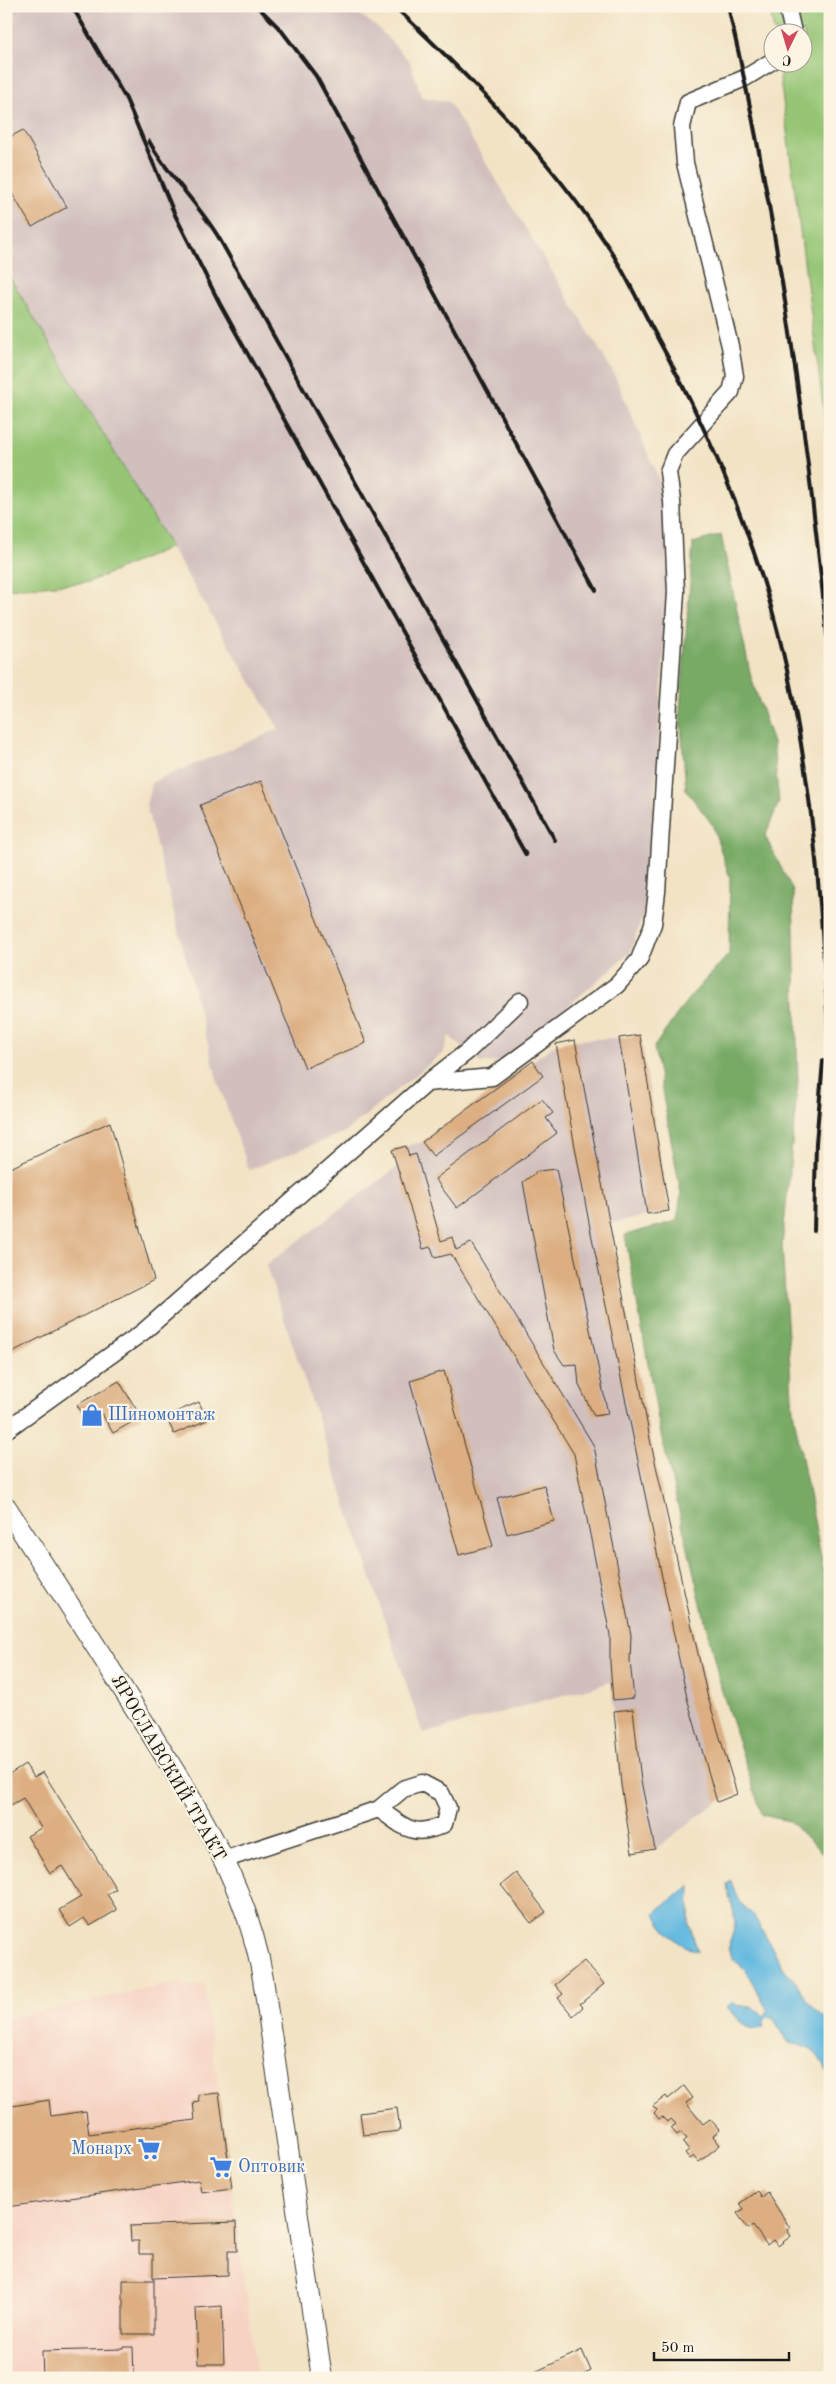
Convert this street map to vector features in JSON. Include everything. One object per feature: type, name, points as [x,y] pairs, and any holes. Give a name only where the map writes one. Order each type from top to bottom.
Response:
[{"type":"street","points":[[787,6],[791,22]]},
{"type":"street","points":[[427,1083],[492,1076],[617,985],[639,960],[653,924],[657,892],[676,592],[672,501],[668,472],[675,454],[731,392],[735,376],[730,346],[684,163],[682,127],[688,102],[745,78],[764,66]]},
{"type":"street","points":[[6,1430],[142,1332],[427,1083],[468,1051],[520,1001]]},
{"type":"street","name":"ЯРОСЛАВСКИЙ ТРАКТ","points":[[6,1508],[167,1760],[222,1860],[249,1923],[260,1960],[322,2378]]},
{"type":"street","points":[[222,1860],[380,1809]]},
{"type":"shaded area","points":[[6,6],[348,6],[377,27],[410,62],[422,97],[449,102],[613,372],[661,484],[664,501],[668,591],[648,901],[630,953],[503,1061],[481,1063],[449,1036],[444,1052],[345,1132],[249,1170],[217,1079],[146,805],[152,782],[279,729],[6,271]]},
{"type":"shaded area","points":[[640,1035],[669,1211],[610,1224],[650,1439],[707,1694],[737,1794],[717,1802],[655,1849],[632,1853],[621,1785],[611,1682],[423,1734],[266,1265],[397,1167],[392,1150],[422,1142],[556,1044],[575,1040]]},
{"type":"shaded area","points":[[180,1982],[185,1987],[204,1984],[257,2378],[6,2378],[6,2019]]},
{"type":"green space","points":[[769,6],[830,6],[830,459],[779,72],[814,72],[814,22],[772,22]]},
{"type":"green space","points":[[6,271],[171,547],[89,582],[6,589]]},
{"type":"green space","points":[[721,535],[751,677],[773,743],[779,802],[765,836],[793,891],[798,1083],[782,1247],[793,1411],[830,1604],[830,1860],[789,1821],[762,1815],[721,1688],[660,1430],[625,1235],[677,1221],[681,1194],[654,1047],[688,999],[729,954],[730,878],[712,824],[686,790],[680,711],[693,543]]},
{"type":"water","points":[[731,1881],[738,1900],[754,1916],[786,1972],[797,1984],[811,2005],[830,2020],[830,2074],[815,2053],[803,2046],[789,2043],[773,2018],[768,2017],[764,2021],[763,2028],[752,2029],[743,2024],[727,2008],[732,2002],[738,2006],[751,2006],[764,2016],[768,2011],[745,1969],[734,1960],[728,1949],[735,1921],[727,1884]]},
{"type":"water","points":[[690,1886],[689,1924],[698,1952],[673,1938],[655,1914],[660,1908]]},
{"type":"building","points":[[23,130],[67,207],[32,227],[6,183],[6,139]]},
{"type":"building","points":[[261,781],[366,1043],[305,1068],[200,805]]},
{"type":"building","points":[[640,1035],[669,1211],[647,1214],[619,1038]]},
{"type":"building","points":[[575,1040],[650,1439],[707,1694],[737,1794],[717,1802],[687,1698],[590,1228],[556,1044]]},
{"type":"building","points":[[533,1061],[543,1076],[433,1156],[422,1142]]},
{"type":"building","points":[[542,1099],[553,1113],[546,1118],[557,1133],[457,1208],[435,1179]]},
{"type":"building","points":[[110,1122],[154,1280],[10,1353],[6,1345],[6,1170]]},
{"type":"building","points":[[406,1146],[409,1156],[416,1154],[441,1241],[452,1237],[456,1250],[471,1243],[594,1446],[631,1635],[630,1661],[634,1698],[613,1700],[610,1635],[574,1454],[451,1254],[435,1258],[431,1247],[423,1249],[392,1150]]},
{"type":"building","points":[[556,1169],[608,1414],[594,1416],[579,1385],[577,1364],[564,1365],[554,1350],[523,1182],[538,1171]]},
{"type":"building","points":[[444,1371],[493,1546],[459,1555],[410,1381]]},
{"type":"building","points":[[119,1381],[141,1417],[113,1433],[102,1414],[87,1422],[77,1405]]},
{"type":"building","points":[[199,1402],[207,1420],[174,1434],[166,1416]]},
{"type":"building","points":[[544,1485],[554,1521],[507,1534],[497,1498]]},
{"type":"building","points":[[633,1709],[641,1781],[655,1849],[632,1853],[621,1785],[614,1711]]},
{"type":"building","points":[[25,1764],[34,1777],[43,1772],[116,1889],[107,1894],[117,1910],[90,1926],[84,1918],[70,1927],[59,1910],[81,1897],[62,1866],[50,1873],[27,1836],[41,1828],[23,1798],[6,1808],[6,1776]]},
{"type":"building","points":[[516,1873],[546,1912],[531,1923],[501,1885]]},
{"type":"building","points":[[584,1961],[604,1984],[580,2004],[583,2007],[573,2016],[558,1998],[563,1994],[555,1985]]},
{"type":"building","points":[[684,2086],[693,2098],[686,2103],[703,2124],[710,2119],[720,2130],[713,2136],[720,2145],[699,2162],[694,2156],[690,2159],[685,2153],[689,2150],[683,2142],[687,2139],[681,2132],[677,2135],[671,2128],[676,2124],[671,2119],[667,2122],[662,2117],[659,2119],[654,2113],[657,2110],[653,2106],[666,2096],[668,2099]]},
{"type":"building","points":[[219,2093],[232,2188],[201,2192],[199,2180],[6,2207],[6,2107],[49,2100],[51,2116],[86,2111],[89,2134],[195,2120],[193,2102],[199,2101],[198,2095]]},
{"type":"building","points":[[397,2108],[400,2131],[363,2135],[360,2113]]},
{"type":"building","points":[[757,2191],[761,2197],[767,2192],[790,2228],[787,2230],[791,2236],[778,2246],[773,2240],[767,2245],[753,2226],[748,2229],[737,2213],[744,2209],[740,2203]]},
{"type":"building","points":[[236,2222],[237,2251],[228,2251],[228,2275],[153,2278],[153,2254],[139,2254],[139,2241],[131,2241],[130,2226]]},
{"type":"building","points":[[123,2280],[154,2280],[154,2334],[123,2334]]},
{"type":"building","points":[[222,2306],[224,2364],[198,2364],[196,2308]]},
{"type":"building","points":[[124,2347],[133,2347],[134,2378],[43,2378],[42,2351],[124,2349]]},
{"type":"building","points":[[582,2350],[591,2371],[577,2378],[522,2378]]},
{"type":"railway","points":[[72,6],[126,99],[175,215],[220,304],[526,855]]},
{"type":"railway","points":[[257,6],[281,30],[316,76],[596,590]]},
{"type":"railway","points":[[394,6],[479,89],[533,148],[558,178],[605,242],[626,277],[678,376],[717,457],[750,541],[764,584],[777,627],[797,720],[812,821],[817,871],[830,1075]]},
{"type":"railway","points":[[728,6],[762,170],[790,335],[802,418],[830,667]]},
{"type":"railway","points":[[149,141],[165,166],[219,238],[555,840]]},
{"type":"railway","points":[[814,1231],[816,1143],[823,1061]]},
{"type":"place","name":"Шиномонтаж","points":[[92,1415]]},
{"type":"place","name":"Монарх","points":[[149,2149]]},
{"type":"place","name":"Оптовик","points":[[221,2167]]}]
